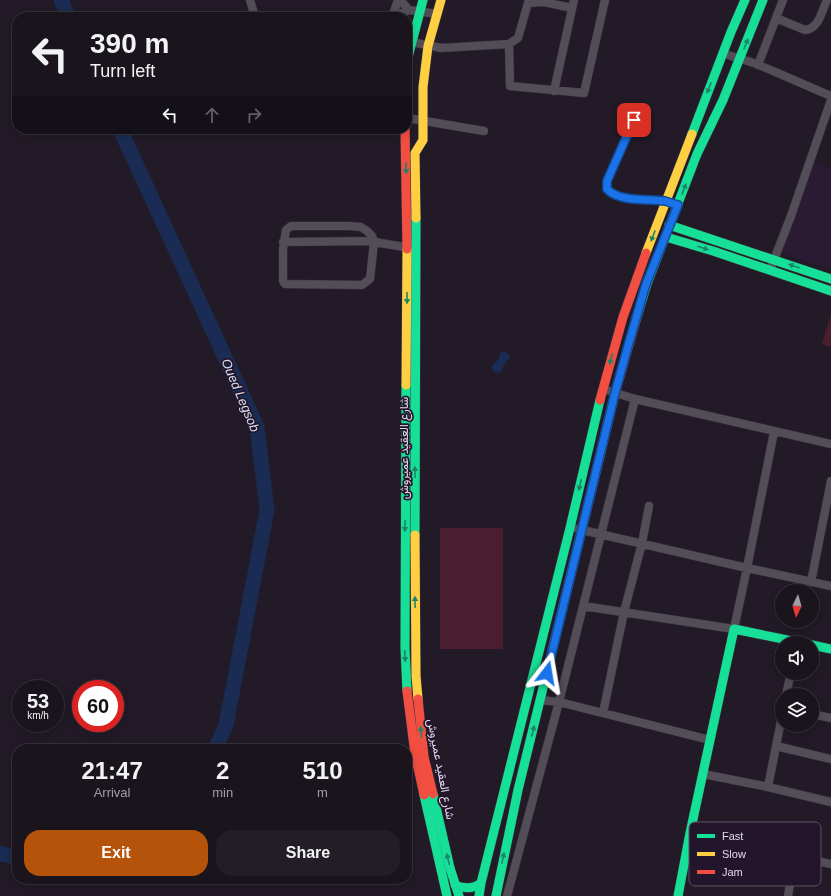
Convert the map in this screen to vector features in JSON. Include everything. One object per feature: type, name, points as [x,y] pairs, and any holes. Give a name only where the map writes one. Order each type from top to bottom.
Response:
[{"type":"main road","points":[[412,42],[422,0]]},
{"type":"main road","name":"شارع العقيد عميروش","points":[[440,0],[428,46],[423,87],[423,140],[415,153],[416,676],[419,715],[426,764],[448,861],[459,896]]},
{"type":"main road","points":[[496,896],[518,790],[615,393],[646,284],[666,237],[669,225],[697,154],[723,100],[763,0]]},
{"type":"main road","points":[[479,896],[603,389],[623,317],[723,53],[744,2],[759,10]]},
{"type":"main road","name":"شارع العقيد عميروش","points":[[405,134],[407,248],[405,648],[407,698],[415,754],[447,896]]},
{"type":"main road","points":[[669,225],[831,279]]},
{"type":"main road","points":[[666,237],[713,250],[831,291]]},
{"type":"main road","points":[[406,412],[416,413]]},
{"type":"main road","points":[[692,822],[734,628],[775,638]]},
{"type":"main road","points":[[819,646],[831,649]]},
{"type":"main road","points":[[678,896],[689,838]]},
{"type":"main road","points":[[455,885],[470,888],[478,886],[481,883]]},
{"type":"street","points":[[250,0],[254,12]]},
{"type":"street","points":[[394,12],[399,0],[409,10]]},
{"type":"street","points":[[509,44],[510,86],[584,93],[605,0]]},
{"type":"street","points":[[758,65],[783,0]]},
{"type":"street","points":[[776,18],[805,30],[809,30],[815,26],[827,0]]},
{"type":"street","points":[[412,42],[441,48],[509,44],[518,38],[528,3],[544,1],[573,4],[554,91]]},
{"type":"street","points":[[404,12],[409,10],[437,14]]},
{"type":"street","points":[[723,53],[758,65],[831,96]]},
{"type":"street","points":[[769,270],[775,260],[831,104]]},
{"type":"street","points":[[412,119],[484,131]]},
{"type":"street","points":[[634,120],[607,181],[607,189],[614,195],[622,197],[666,202],[678,205]]},
{"type":"street","points":[[292,226],[361,227],[372,236],[374,242],[370,279],[367,283],[362,285],[286,284],[284,282],[283,242],[286,230],[292,226]]},
{"type":"street","points":[[283,242],[374,242],[416,249]]},
{"type":"street","points":[[603,389],[635,399],[831,444]]},
{"type":"street","points":[[507,896],[559,702],[635,399]]},
{"type":"street","points":[[583,606],[734,628],[774,432]]},
{"type":"street","points":[[811,582],[828,518],[831,481]]},
{"type":"street","points":[[603,713],[624,612],[642,543],[649,506]]},
{"type":"street","points":[[570,528],[583,529],[747,568],[831,586]]},
{"type":"street","points":[[540,700],[559,702],[710,740]]},
{"type":"street","points":[[819,715],[831,718]]},
{"type":"street","points":[[768,787],[779,732]]},
{"type":"street","points":[[776,746],[831,758]]},
{"type":"street","points":[[702,774],[768,787],[831,802]]},
{"type":"street","points":[[821,862],[831,864]]},
{"type":"street","points":[[788,896],[790,886]]},
{"type":"shaded area","points":[[814,162],[831,169],[831,270],[782,253]]},
{"type":"shaded area","points":[[831,314],[831,347],[822,344]]},
{"type":"shaded area","points":[[440,528],[503,528],[503,649],[440,649]]},
{"type":"water","points":[[501,352],[506,352],[510,355],[509,359],[505,363],[501,373],[494,372],[491,367],[499,358]]},
{"type":"waterway","name":"Oued Legsob","points":[[61,0],[66,12]]},
{"type":"waterway","name":"Oued Legsob","points":[[122,134],[257,427],[267,510],[226,725],[217,744]]},
{"type":"waterway","name":"Oued Legsob","points":[[0,853],[12,857]]},
{"type":"traffic: fast","points":[[412,42],[423,0]]},
{"type":"traffic: fast","points":[[692,134],[731,32],[745,0]]},
{"type":"traffic: fast","points":[[636,320],[647,284],[697,154],[723,100],[763,0]]},
{"type":"traffic: fast","points":[[415,535],[416,218]]},
{"type":"traffic: fast","points":[[669,225],[831,279]]},
{"type":"traffic: fast","points":[[666,237],[713,251],[831,291]]},
{"type":"traffic: fast","points":[[406,385],[405,648],[407,691]]},
{"type":"traffic: fast","points":[[479,896],[600,400]]},
{"type":"traffic: fast","points":[[496,896],[518,790],[569,582]]},
{"type":"traffic: fast","points":[[692,822],[734,629],[775,637]]},
{"type":"traffic: fast","points":[[819,646],[831,649]]},
{"type":"traffic: fast","points":[[433,794],[450,868],[459,896]]},
{"type":"traffic: fast","points":[[424,795],[447,896]]},
{"type":"traffic: fast","points":[[678,896],[689,838]]},
{"type":"traffic: fast","points":[[455,885],[468,888],[481,883]]},
{"type":"traffic: slow","points":[[416,218],[415,153],[423,140],[423,87],[428,46],[441,0]]},
{"type":"traffic: slow","points":[[646,253],[692,134]]},
{"type":"traffic: slow","points":[[406,385],[407,249]]},
{"type":"traffic: slow","points":[[569,582],[603,443]]},
{"type":"traffic: slow","points":[[415,535],[416,676],[418,699]]},
{"type":"traffic: jam","points":[[405,134],[407,249]]},
{"type":"traffic: jam","points":[[600,400],[623,317],[646,253]]},
{"type":"traffic: jam","points":[[603,443],[615,393],[636,320]]},
{"type":"traffic: jam","points":[[407,691],[415,754],[424,795]]},
{"type":"traffic: jam","points":[[418,699],[424,757],[433,794]]},
{"type":"route","points":[[547,673],[615,393],[628,346],[646,284],[678,205],[666,202],[622,197],[614,195],[607,189],[607,181],[634,120]]}]
